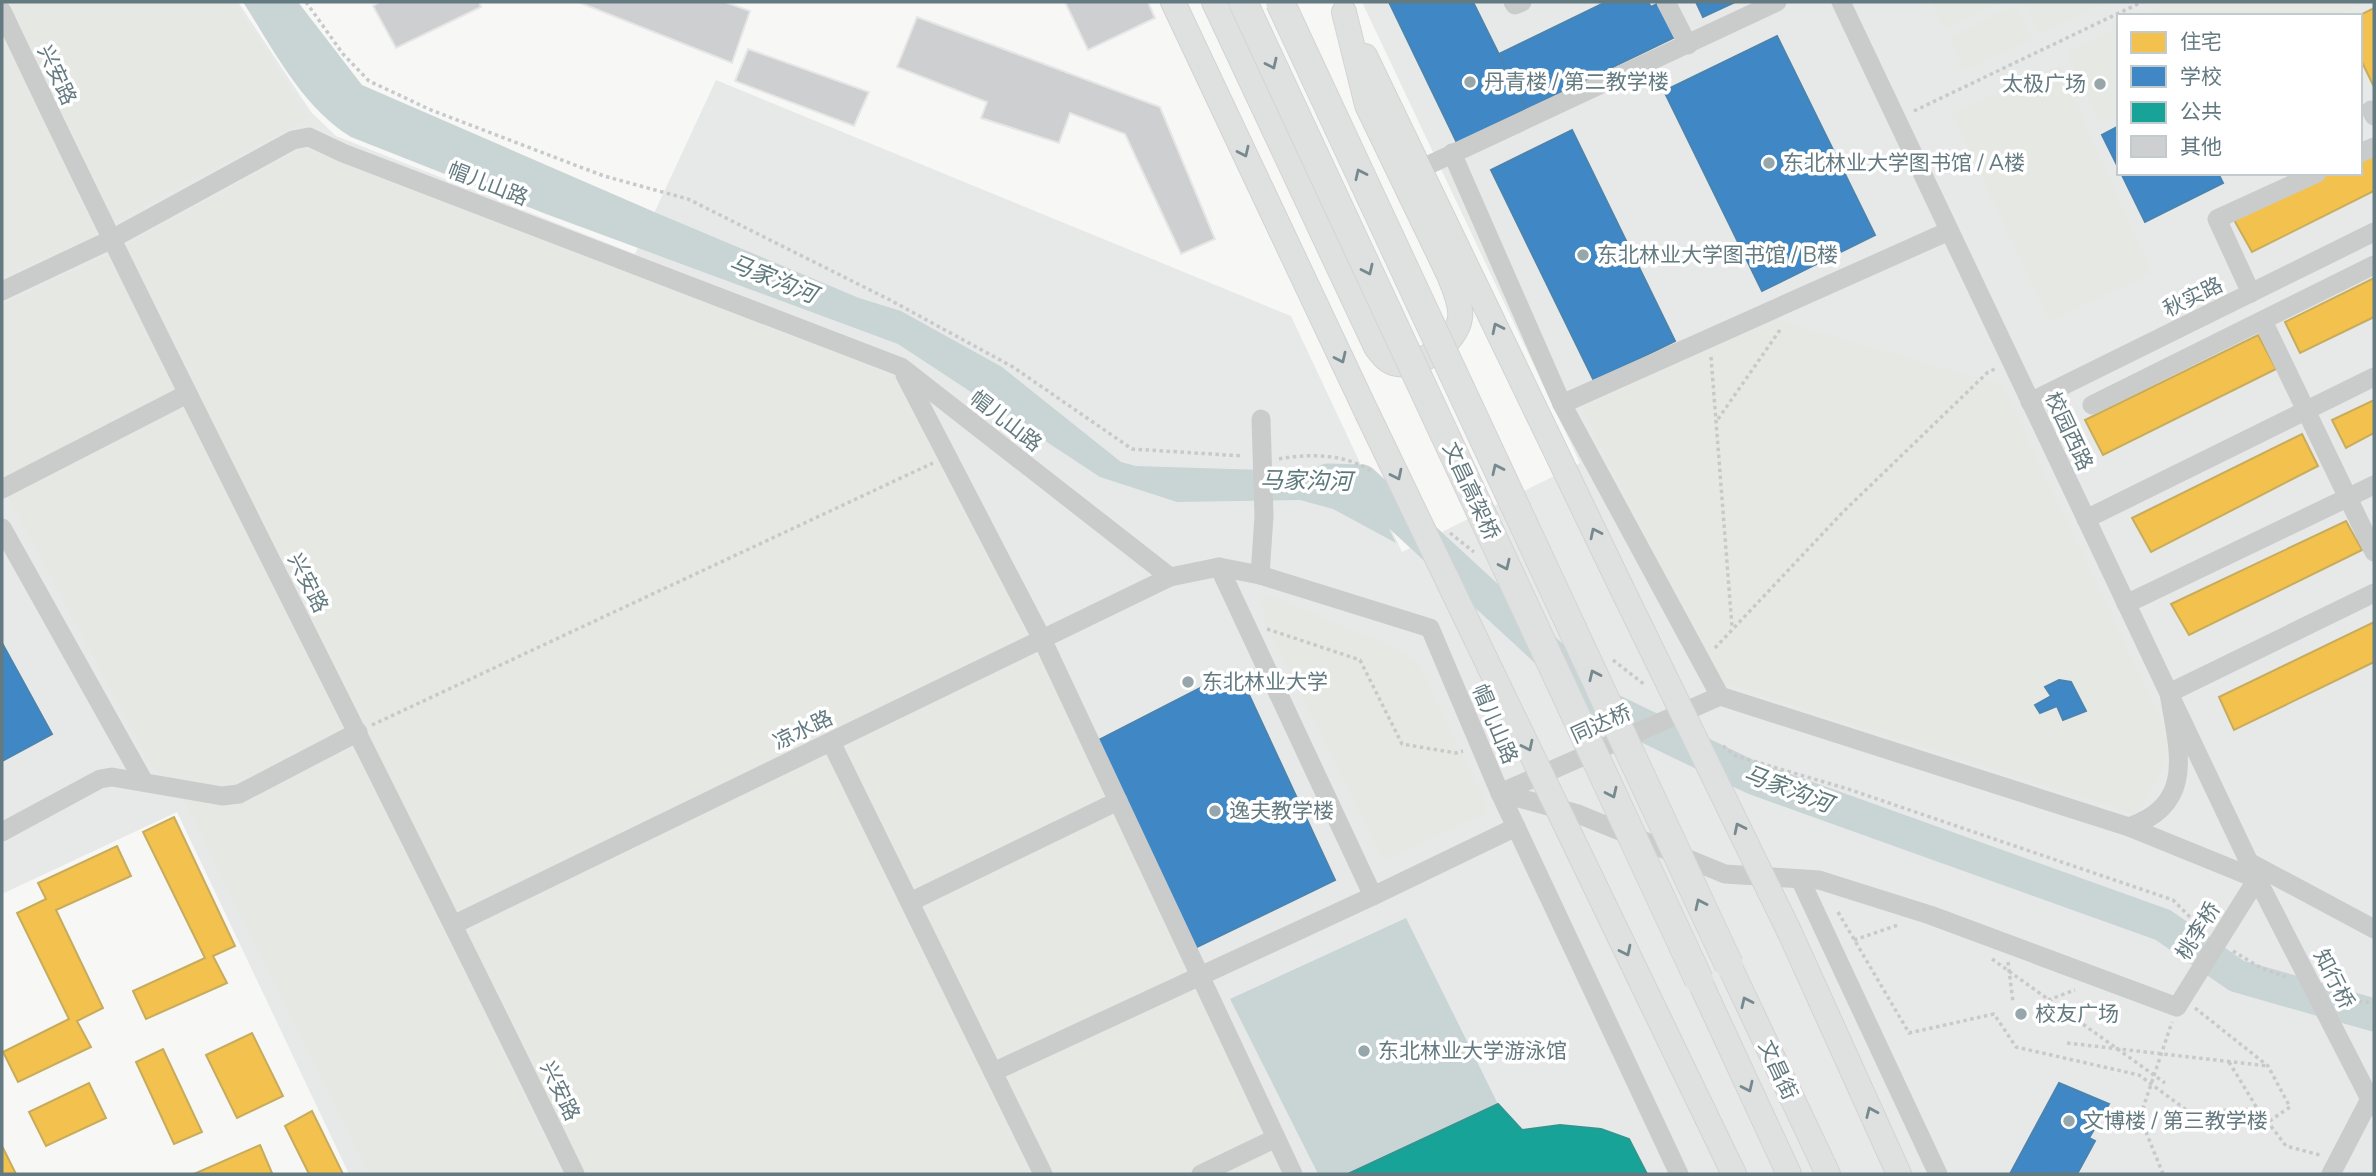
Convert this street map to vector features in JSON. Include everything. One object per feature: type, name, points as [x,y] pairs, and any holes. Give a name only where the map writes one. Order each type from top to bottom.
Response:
[{"type":"highway","name":"文昌高架桥","points":[[1243,2],[1699,980]]},
{"type":"highway","name":"文昌高架桥","points":[[1280,2],[1729,965]]},
{"type":"main road","points":[[1173,2],[1367,413],[1734,1174]]},
{"type":"main road","points":[[1214,2],[1368,330],[1385,359],[1399,364],[1409,363],[1443,345],[1458,327],[1461,315],[1449,275],[1367,105],[1342,7]]},
{"type":"main road","points":[[1342,7],[1790,933],[1899,1174]]},
{"type":"main road","name":"文昌街","points":[[1729,965],[1828,1174]]},
{"type":"main road","name":"文昌街","points":[[1699,980],[1789,1174]]},
{"type":"main road","points":[[1762,1119],[1783,1174]]},
{"type":"street","points":[[1513,2],[1515,5],[1522,2]]},
{"type":"street","points":[[1666,2],[1688,45]]},
{"type":"street","points":[[1420,169],[1777,2]]},
{"type":"street","name":"校园西路","points":[[1841,2],[2253,871]]},
{"type":"street","name":"兴安路","points":[[2,11],[110,240],[455,924],[575,1174]]},
{"type":"street","name":"帽儿山路","points":[[2,291],[110,240],[293,140],[309,137],[343,153],[901,368],[1170,577],[1219,567],[1260,575],[1430,628],[1500,793],[1679,1174]]},
{"type":"street","points":[[1452,153],[1562,404],[1720,696],[2129,827],[2253,871],[2374,929]]},
{"type":"street","points":[[2251,293],[2217,219],[2313,175]]},
{"type":"street","points":[[1562,404],[1949,231]]},
{"type":"street","name":"秋实路","points":[[2031,402],[2374,232]]},
{"type":"street","points":[[2092,405],[2374,265]]},
{"type":"street","points":[[2263,321],[2374,552]]},
{"type":"street","points":[[901,368],[1042,639],[1293,1174]]},
{"type":"street","points":[[2086,519],[2374,377]]},
{"type":"street","points":[[2,489],[187,394]]},
{"type":"street","points":[[1260,575],[1264,516],[1261,419]]},
{"type":"street","points":[[2126,604],[2374,485]]},
{"type":"street","points":[[2,528],[144,782]]},
{"type":"street","points":[[1219,567],[1373,896]]},
{"type":"street","name":"凉水路","points":[[455,924],[1170,577]]},
{"type":"street","points":[[2129,827],[2151,819],[2178,784],[2180,768],[2169,694],[2374,593]]},
{"type":"street","name":"同达桥","points":[[1500,793],[1720,696]]},
{"type":"street","points":[[2,832],[100,779],[113,776],[222,796],[239,794],[358,732]]},
{"type":"street","points":[[831,741],[1043,1174]]},
{"type":"street","points":[[1500,793],[1578,814],[1725,874],[1810,880],[1930,915],[2180,1003]]},
{"type":"street","points":[[910,902],[1118,801]]},
{"type":"street","points":[[993,1072],[1516,827]]},
{"type":"street","name":"桃李桥","points":[[2180,1003],[2253,871]]},
{"type":"street","name":"知行桥","points":[[2253,871],[2372,1102]]},
{"type":"street","points":[[1810,880],[1938,1174]]},
{"type":"street","points":[[2335,1167],[2372,1102]]},
{"type":"street","points":[[1201,1174],[1276,1138]]},
{"type":"path","points":[[306,2],[343,54],[369,81],[431,110],[604,176],[688,199],[890,300],[1013,367],[1132,449],[1255,457]]},
{"type":"path","points":[[1896,119],[2142,2]]},
{"type":"path","points":[[1717,421],[1802,298]]},
{"type":"path","points":[[1709,337],[1732,627]]},
{"type":"path","points":[[1703,663],[1732,627],[1843,512],[1988,372],[2011,361]]},
{"type":"path","points":[[1278,459],[1300,455],[1358,461],[1380,478]]},
{"type":"path","points":[[358,732],[947,456]]},
{"type":"path","points":[[1444,529],[1477,554]]},
{"type":"path","points":[[1245,621],[1360,660],[1402,744],[1456,754],[1480,746]]},
{"type":"path","points":[[1606,655],[1650,688]]},
{"type":"path","points":[[1714,739],[1736,756],[1848,789],[2173,900],[2196,926],[2207,934]]},
{"type":"path","points":[[1810,880],[1854,940],[1909,1033],[1994,1014],[2016,1047],[2139,1075],[2189,1112],[2258,1108]]},
{"type":"path","points":[[1854,940],[1930,915]]},
{"type":"path","points":[[2005,943],[2013,1002]]},
{"type":"path","points":[[2231,949],[2261,968],[2290,979]]},
{"type":"path","points":[[1986,955],[2165,1083]]},
{"type":"path","points":[[2327,994],[2339,999],[2374,1003]]},
{"type":"path","points":[[2162,1174],[2140,1117],[2152,1074],[2180,1003],[2268,1066],[2290,1107],[2268,1122]]},
{"type":"path","points":[[2067,1043],[2268,1066]]},
{"type":"path","points":[[2230,1062],[2258,1108],[2286,1146],[2335,1167]]},
{"type":"shaded area","name":"东北林业大学","points":[[2,2],[238,2],[311,112],[336,136],[635,254],[716,80],[1291,316],[1402,552],[1580,463],[1362,2],[2374,2],[2374,1174],[349,1174],[177,812],[2,894]]},
{"type":"shaded area","points":[[9,2],[235,2],[309,118],[114,222]]},
{"type":"shaded area","points":[[1930,2],[2003,2],[1944,29]]},
{"type":"shaded area","points":[[2024,2],[2106,2],[2106,3],[2039,35]]},
{"type":"shaded area","points":[[2167,2],[2368,2],[2341,14],[2143,14]]},
{"type":"shaded area","points":[[2015,4],[2033,40],[1963,72],[1949,37]]},
{"type":"shaded area","name":"太极广场","points":[[2117,27],[2117,116],[2099,123],[2066,52]]},
{"type":"shaded area","points":[[2,35],[99,236],[2,277]]},
{"type":"shaded area","points":[[2060,65],[2153,274],[2049,322],[1951,113]]},
{"type":"shaded area","points":[[304,147],[896,372],[1034,636],[457,916],[125,245]]},
{"type":"shaded area","points":[[109,254],[444,926],[562,1174],[368,1174],[185,803],[151,767],[2,487],[2,304]]},
{"type":"shaded area","points":[[1772,318],[2002,384],[2170,736],[2159,778],[2135,815],[1719,682],[1581,408]]},
{"type":"shaded area","points":[[1264,595],[1271,595],[1394,647],[1419,663],[1488,807],[1484,815],[1383,861],[1266,626],[1260,602]]},
{"type":"shaded area","points":[[1037,650],[1271,1136],[1192,1174],[582,1174],[464,928]]},
{"type":"shaded area","points":[[1271,1148],[1283,1174],[1216,1174]]},
{"type":"water","points":[[243,2],[298,2],[362,85],[859,298],[901,311],[1002,367],[1121,462],[1136,466],[1362,473],[1396,543],[1333,509],[1300,500],[1177,502],[1100,477],[898,344],[546,214],[351,137],[317,110],[303,93]]},
{"type":"water","name":"东北林业大学游泳馆","points":[[1406,918],[1498,1104],[1348,1174],[1318,1174],[1230,999]]},
{"type":"building: 住宅","points":[[2374,8],[2374,87],[2362,62],[2362,14]]},
{"type":"building: 住宅","points":[[2374,151],[2374,191],[2252,252],[2234,220],[2324,175],[2362,175],[2362,156]]},
{"type":"building: 住宅","points":[[2374,278],[2374,317],[2300,353],[2285,322]]},
{"type":"building: 住宅","points":[[2258,335],[2276,369],[2103,455],[2085,420]]},
{"type":"building: 住宅","points":[[2374,400],[2374,433],[2346,448],[2332,420]]},
{"type":"building: 住宅","points":[[2302,434],[2318,466],[2151,552],[2132,518]]},
{"type":"building: 住宅","points":[[2346,521],[2362,550],[2189,635],[2171,604]]},
{"type":"building: 住宅","points":[[2374,622],[2374,662],[2234,730],[2219,697]]},
{"type":"building: 住宅","points":[[174,817],[235,946],[213,956],[227,983],[146,1019],[133,991],[205,958],[143,832]]},
{"type":"building: 住宅","points":[[117,846],[131,876],[56,910],[103,1008],[77,1021],[91,1047],[18,1082],[3,1052],[69,1019],[17,913],[46,899],[38,883]]},
{"type":"building: 住宅","points":[[252,1033],[283,1096],[237,1118],[206,1055]]},
{"type":"building: 住宅","points":[[163,1049],[202,1132],[174,1144],[136,1062]]},
{"type":"building: 住宅","points":[[89,1083],[106,1118],[46,1146],[29,1112]]},
{"type":"building: 住宅","points":[[312,1111],[343,1174],[309,1174],[285,1126]]},
{"type":"building: 住宅","points":[[260,1145],[272,1173],[194,1174]]},
{"type":"building: 住宅","points":[[2,1146],[16,1174],[2,1174]]},
{"type":"building: 学校","name":"丹青楼 / 第二教学楼","points":[[1389,2],[1473,2],[1526,109],[1457,143]]},
{"type":"building: 学校","points":[[1606,2],[1648,2],[1651,7],[1661,2],[1677,36],[1526,109],[1499,54]]},
{"type":"building: 学校","points":[[1696,2],[1735,2],[1703,17]]},
{"type":"building: 学校","name":"东北林业大学图书馆 / A楼","points":[[1777,36],[1875,235],[1762,291],[1664,91]]},
{"type":"building: 学校","points":[[2117,127],[2117,165],[2102,135]]},
{"type":"building: 学校","name":"东北林业大学图书馆 / B楼","points":[[1572,130],[1675,341],[1594,381],[1491,170]]},
{"type":"building: 学校","points":[[2122,175],[2219,175],[2223,183],[2145,222]]},
{"type":"building: 学校","points":[[2,643],[52,734],[2,761]]},
{"type":"building: 学校","name":"逸夫教学楼","points":[[1237,669],[1335,880],[1193,949],[1095,742]]},
{"type":"building: 学校","points":[[2059,680],[2071,682],[2086,711],[2063,720],[2057,706],[2040,713],[2035,705],[2051,696],[2045,687]]},
{"type":"building: 学校","name":"文博楼 / 第三教学楼","points":[[2059,1083],[2109,1104],[2089,1138],[2095,1141],[2077,1174],[2010,1174]]},
{"type":"building: 公共","points":[[1498,1104],[1522,1130],[1560,1125],[1601,1129],[1629,1139],[1647,1174],[1348,1174]]},
{"type":"building: 其他","points":[[380,2],[479,2],[481,7],[396,48],[373,6]]},
{"type":"building: 其他","points":[[578,2],[725,2],[750,11],[732,63]]},
{"type":"building: 其他","points":[[1065,2],[1148,2],[1155,18],[1088,50]]},
{"type":"building: 其他","points":[[917,17],[1160,107],[1215,239],[1181,254],[1125,134],[1070,113],[1059,143],[981,118],[987,102],[897,67]]},
{"type":"building: 其他","points":[[748,49],[869,92],[854,126],[735,81]]},
{"type":"waterway","name":"马家沟河","points":[[1328,480],[1362,481],[1608,708],[1753,778],[2163,925],[2237,976],[2374,1015]]},
{"type":"place","name":"丹青楼 / 第二教学楼","points":[[1470,82]]},
{"type":"place","name":"太极广场","points":[[2100,84]]},
{"type":"place","name":"东北林业大学图书馆 / A楼","points":[[1769,163]]},
{"type":"place","name":"东北林业大学图书馆 / B楼","points":[[1583,255]]},
{"type":"place","name":"东北林业大学","points":[[1188,682]]},
{"type":"place","name":"逸夫教学楼","points":[[1215,811]]},
{"type":"place","name":"校友广场","points":[[2021,1014]]},
{"type":"place","name":"东北林业大学游泳馆","points":[[1364,1051]]},
{"type":"place","name":"文博楼 / 第三教学楼","points":[[2069,1121]]}]
